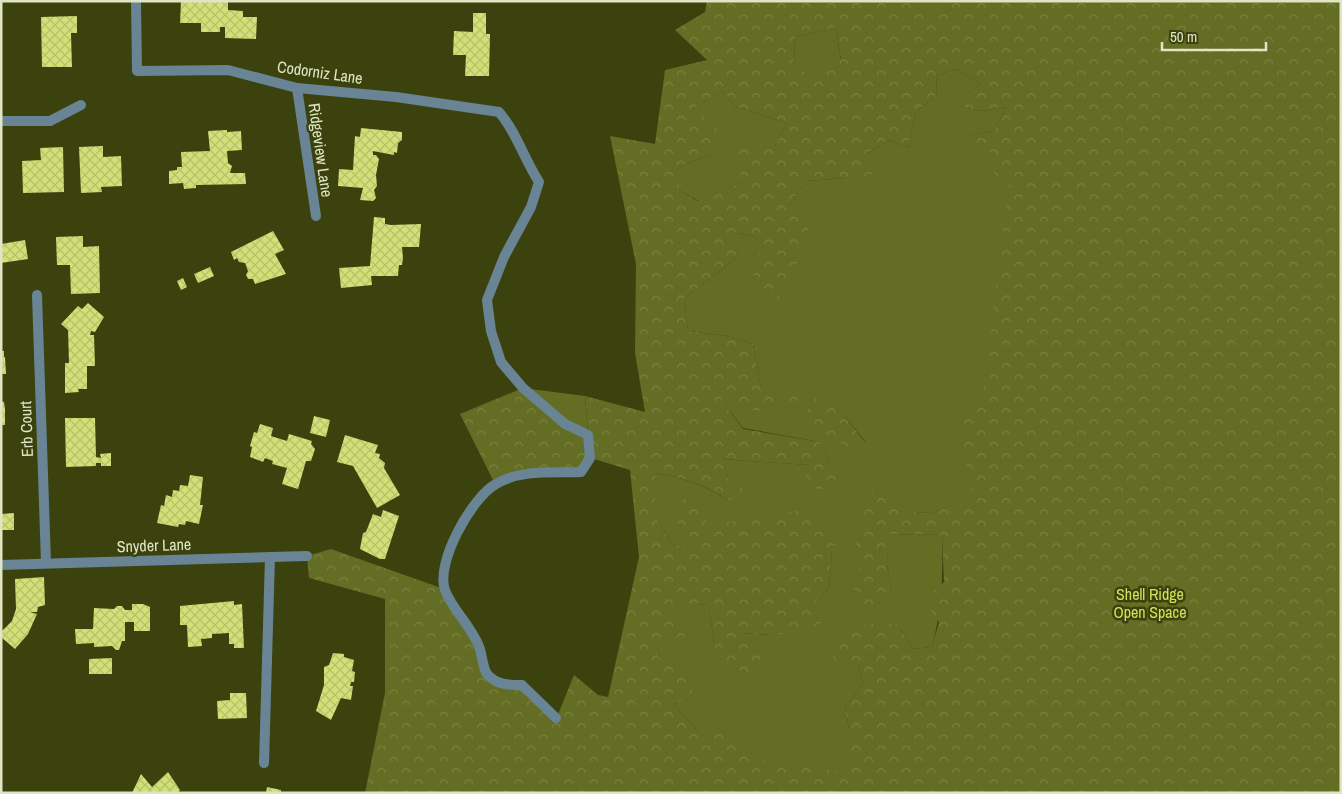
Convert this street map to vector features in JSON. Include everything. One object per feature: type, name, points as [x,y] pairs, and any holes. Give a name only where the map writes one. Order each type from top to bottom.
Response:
[{"type":"street","name":"Codorniz Lane","points":[[136,1],[137,71],[228,70],[298,88],[396,97],[499,112],[512,128],[525,162],[539,182],[530,207],[504,257],[487,300],[491,331],[502,362],[523,388],[565,424],[588,435],[590,458],[581,472],[522,473],[495,484],[475,503],[462,522],[446,561],[444,589],[479,646],[487,674],[500,684],[522,685],[556,718]]},
{"type":"street","name":"Ridgeview Lane","points":[[298,88],[316,216]]},
{"type":"street","points":[[1,121],[50,121],[82,105]]},
{"type":"street","name":"Erb Court","points":[[37,294],[46,563]]},
{"type":"street","name":"Snyder Lane","points":[[1,565],[307,556]]},
{"type":"street","points":[[264,763],[270,557]]},
{"type":"green space","name":"Shell Ridge Open Space","points":[[707,1],[924,1],[928,17],[951,10],[948,1],[1341,1],[1341,793],[365,793],[385,693],[385,599],[309,578],[307,556],[331,549],[444,589],[462,616],[487,674],[522,685],[557,717],[574,675],[598,695],[608,697],[639,557],[630,470],[591,458],[581,472],[522,473],[495,484],[460,414],[523,388],[543,406],[588,434],[585,396],[645,412],[635,353],[636,264],[610,136],[655,144],[665,70],[707,60],[675,30],[705,12]],"holes":[[[836,28],[841,60],[811,75],[794,66],[795,37]],[[958,69],[981,85],[948,104],[981,111],[1007,107],[993,131],[958,137],[996,155],[994,179],[1009,183],[982,403],[964,403],[961,458],[973,475],[971,499],[931,513],[914,512],[872,490],[854,541],[868,564],[849,575],[862,608],[893,600],[887,564],[889,534],[942,535],[944,582],[923,600],[939,622],[932,647],[913,649],[897,624],[885,623],[861,626],[831,646],[834,666],[858,665],[863,683],[845,707],[851,749],[846,773],[750,757],[723,723],[698,732],[674,704],[692,698],[693,681],[660,659],[658,644],[685,637],[672,603],[709,605],[715,652],[749,677],[766,656],[741,633],[772,635],[823,630],[815,603],[829,588],[832,551],[840,533],[801,510],[710,525],[685,496],[677,521],[689,547],[672,545],[655,516],[655,473],[693,482],[728,500],[749,493],[728,478],[722,459],[808,465],[803,490],[846,487],[854,472],[831,465],[820,442],[743,429],[721,399],[747,409],[766,410],[776,409],[811,396],[761,388],[753,344],[727,336],[688,331],[684,299],[737,257],[739,233],[763,239],[751,287],[776,303],[797,264],[809,227],[789,206],[806,181],[846,178],[878,192],[865,154],[890,140],[908,148],[916,112],[937,95],[936,75]],[[722,91],[734,106],[787,123],[775,146],[728,144],[743,181],[698,201],[679,190],[679,167],[711,154],[718,124],[691,110]]]},
{"type":"green space","points":[[924,1],[948,1],[951,10],[927,18]]},
{"type":"green space","points":[[836,28],[841,61],[811,76],[794,66],[795,37]]},
{"type":"green space","points":[[958,69],[981,85],[949,104],[981,111],[1007,107],[993,131],[959,137],[1012,140],[1043,145],[1004,403],[964,403],[988,494],[931,513],[914,512],[872,491],[893,600],[887,564],[888,534],[942,535],[941,591],[932,647],[913,649],[897,624],[858,665],[863,683],[845,707],[851,740],[851,760],[840,791],[793,793],[698,732],[674,704],[692,698],[660,659],[658,644],[671,602],[709,605],[715,652],[740,633],[772,635],[815,603],[829,588],[832,551],[689,548],[672,545],[655,516],[654,473],[692,482],[728,500],[728,478],[721,459],[809,465],[804,490],[831,465],[820,442],[743,428],[720,398],[761,388],[753,344],[727,336],[688,331],[684,299],[737,257],[738,233],[764,239],[751,287],[789,206],[806,181],[846,178],[865,154],[890,140],[908,148],[916,112],[937,95],[936,75]],"holes":[[[842,413],[865,441],[853,451]]]},
{"type":"green space","points":[[722,91],[734,106],[787,123],[775,146],[743,181],[699,201],[679,190],[679,167],[711,154],[690,110]]},
{"type":"green space","points":[[523,388],[585,396],[588,435]]},
{"type":"green space","points":[[811,396],[842,413],[865,442],[853,451],[805,421]]},
{"type":"building","points":[[181,1],[228,1],[228,10],[243,11],[243,17],[257,17],[256,39],[225,38],[225,27],[220,27],[220,32],[201,32],[201,23],[180,23]]},
{"type":"building","points":[[473,13],[486,13],[486,34],[490,34],[489,76],[465,76],[466,55],[453,55],[454,31],[473,32]]},
{"type":"building","points":[[77,16],[77,33],[71,33],[72,67],[42,67],[41,17]]},
{"type":"building","points":[[361,128],[402,132],[402,140],[398,143],[397,153],[394,152],[394,155],[373,151],[373,155],[376,155],[379,159],[376,175],[377,186],[374,190],[376,198],[373,201],[360,200],[363,188],[338,186],[339,169],[353,170],[355,136],[360,137]]},
{"type":"building","points":[[227,130],[227,132],[241,131],[242,150],[227,151],[228,163],[232,166],[230,173],[245,173],[246,184],[196,185],[196,188],[184,189],[183,183],[169,184],[169,171],[182,167],[181,152],[210,151],[208,131]]},
{"type":"building","points":[[103,146],[103,157],[121,156],[122,186],[101,187],[102,192],[81,193],[79,147]]},
{"type":"building","points":[[63,147],[64,192],[23,193],[22,161],[41,160],[40,148]]},
{"type":"building","points":[[374,217],[385,218],[385,224],[391,225],[421,224],[419,247],[402,247],[403,258],[402,265],[399,265],[398,276],[371,276],[372,285],[341,288],[339,268],[370,266]]},
{"type":"building","points":[[273,231],[284,250],[275,254],[286,274],[255,284],[253,279],[248,279],[246,275],[248,271],[245,263],[239,262],[237,258],[234,260],[231,252]]},
{"type":"building","points":[[83,236],[83,247],[99,246],[100,293],[71,294],[70,265],[57,265],[56,237]]},
{"type":"building","points":[[25,240],[28,259],[1,263],[1,244]]},
{"type":"building","points":[[210,267],[214,276],[198,283],[194,274]]},
{"type":"building","points":[[183,278],[187,287],[181,290],[177,281]]},
{"type":"building","points":[[88,303],[104,317],[95,332],[91,331],[90,335],[94,335],[95,366],[87,366],[87,389],[78,389],[79,392],[65,393],[65,363],[69,363],[68,330],[61,324],[78,306],[82,309]]},
{"type":"building","points":[[1,351],[4,351],[6,374],[1,374]]},
{"type":"building","points":[[1,401],[4,402],[5,425],[1,425]]},
{"type":"building","points":[[314,416],[330,420],[326,437],[310,433]]},
{"type":"building","points":[[65,418],[95,418],[96,457],[101,458],[100,454],[111,453],[111,466],[101,466],[101,463],[96,463],[96,466],[66,467]]},
{"type":"building","points":[[260,424],[273,428],[271,436],[287,441],[289,434],[312,441],[311,444],[315,449],[311,461],[306,461],[298,489],[282,484],[287,468],[272,464],[273,461],[265,458],[263,462],[250,457],[252,447],[250,446],[254,432],[257,433]]},
{"type":"building","points":[[345,435],[378,445],[375,453],[380,454],[379,458],[385,463],[384,468],[400,495],[377,508],[353,466],[337,462]]},
{"type":"building","points":[[190,475],[203,477],[200,505],[203,505],[199,524],[186,521],[185,525],[179,524],[178,527],[157,523],[161,505],[164,506],[166,495],[172,497],[173,490],[179,491],[180,485],[188,486]]},
{"type":"building","points":[[383,510],[399,516],[385,559],[380,559],[360,549],[363,533],[366,532],[373,514],[381,517]]},
{"type":"building","points":[[14,513],[14,530],[1,530],[1,514]]},
{"type":"building","points":[[44,577],[45,605],[38,607],[37,612],[30,612],[37,614],[28,634],[15,649],[1,637],[1,632],[12,621],[16,609],[15,579]]},
{"type":"building","points":[[234,601],[234,605],[242,604],[244,648],[234,648],[234,644],[229,644],[229,633],[212,634],[212,638],[201,639],[202,646],[188,647],[187,625],[180,625],[180,606]]},
{"type":"building","points":[[132,604],[143,604],[150,607],[150,631],[134,631],[134,622],[125,622],[125,641],[122,641],[119,650],[112,646],[94,647],[94,643],[76,644],[75,629],[93,629],[94,608],[114,609],[117,606],[122,606],[125,610],[132,610]]},
{"type":"building","points":[[333,653],[344,654],[344,657],[354,660],[352,671],[355,672],[354,682],[351,682],[350,686],[353,686],[351,700],[341,698],[331,720],[316,711],[324,685],[324,667],[329,665]]},
{"type":"building","points":[[112,658],[112,674],[89,674],[89,659]]},
{"type":"building","points":[[230,693],[246,693],[247,718],[218,719],[217,701],[230,700]]},
{"type":"building","points":[[168,772],[180,790],[178,793],[132,793],[141,774],[152,787]]},
{"type":"building","points":[[267,787],[281,790],[281,793],[266,793]]}]
